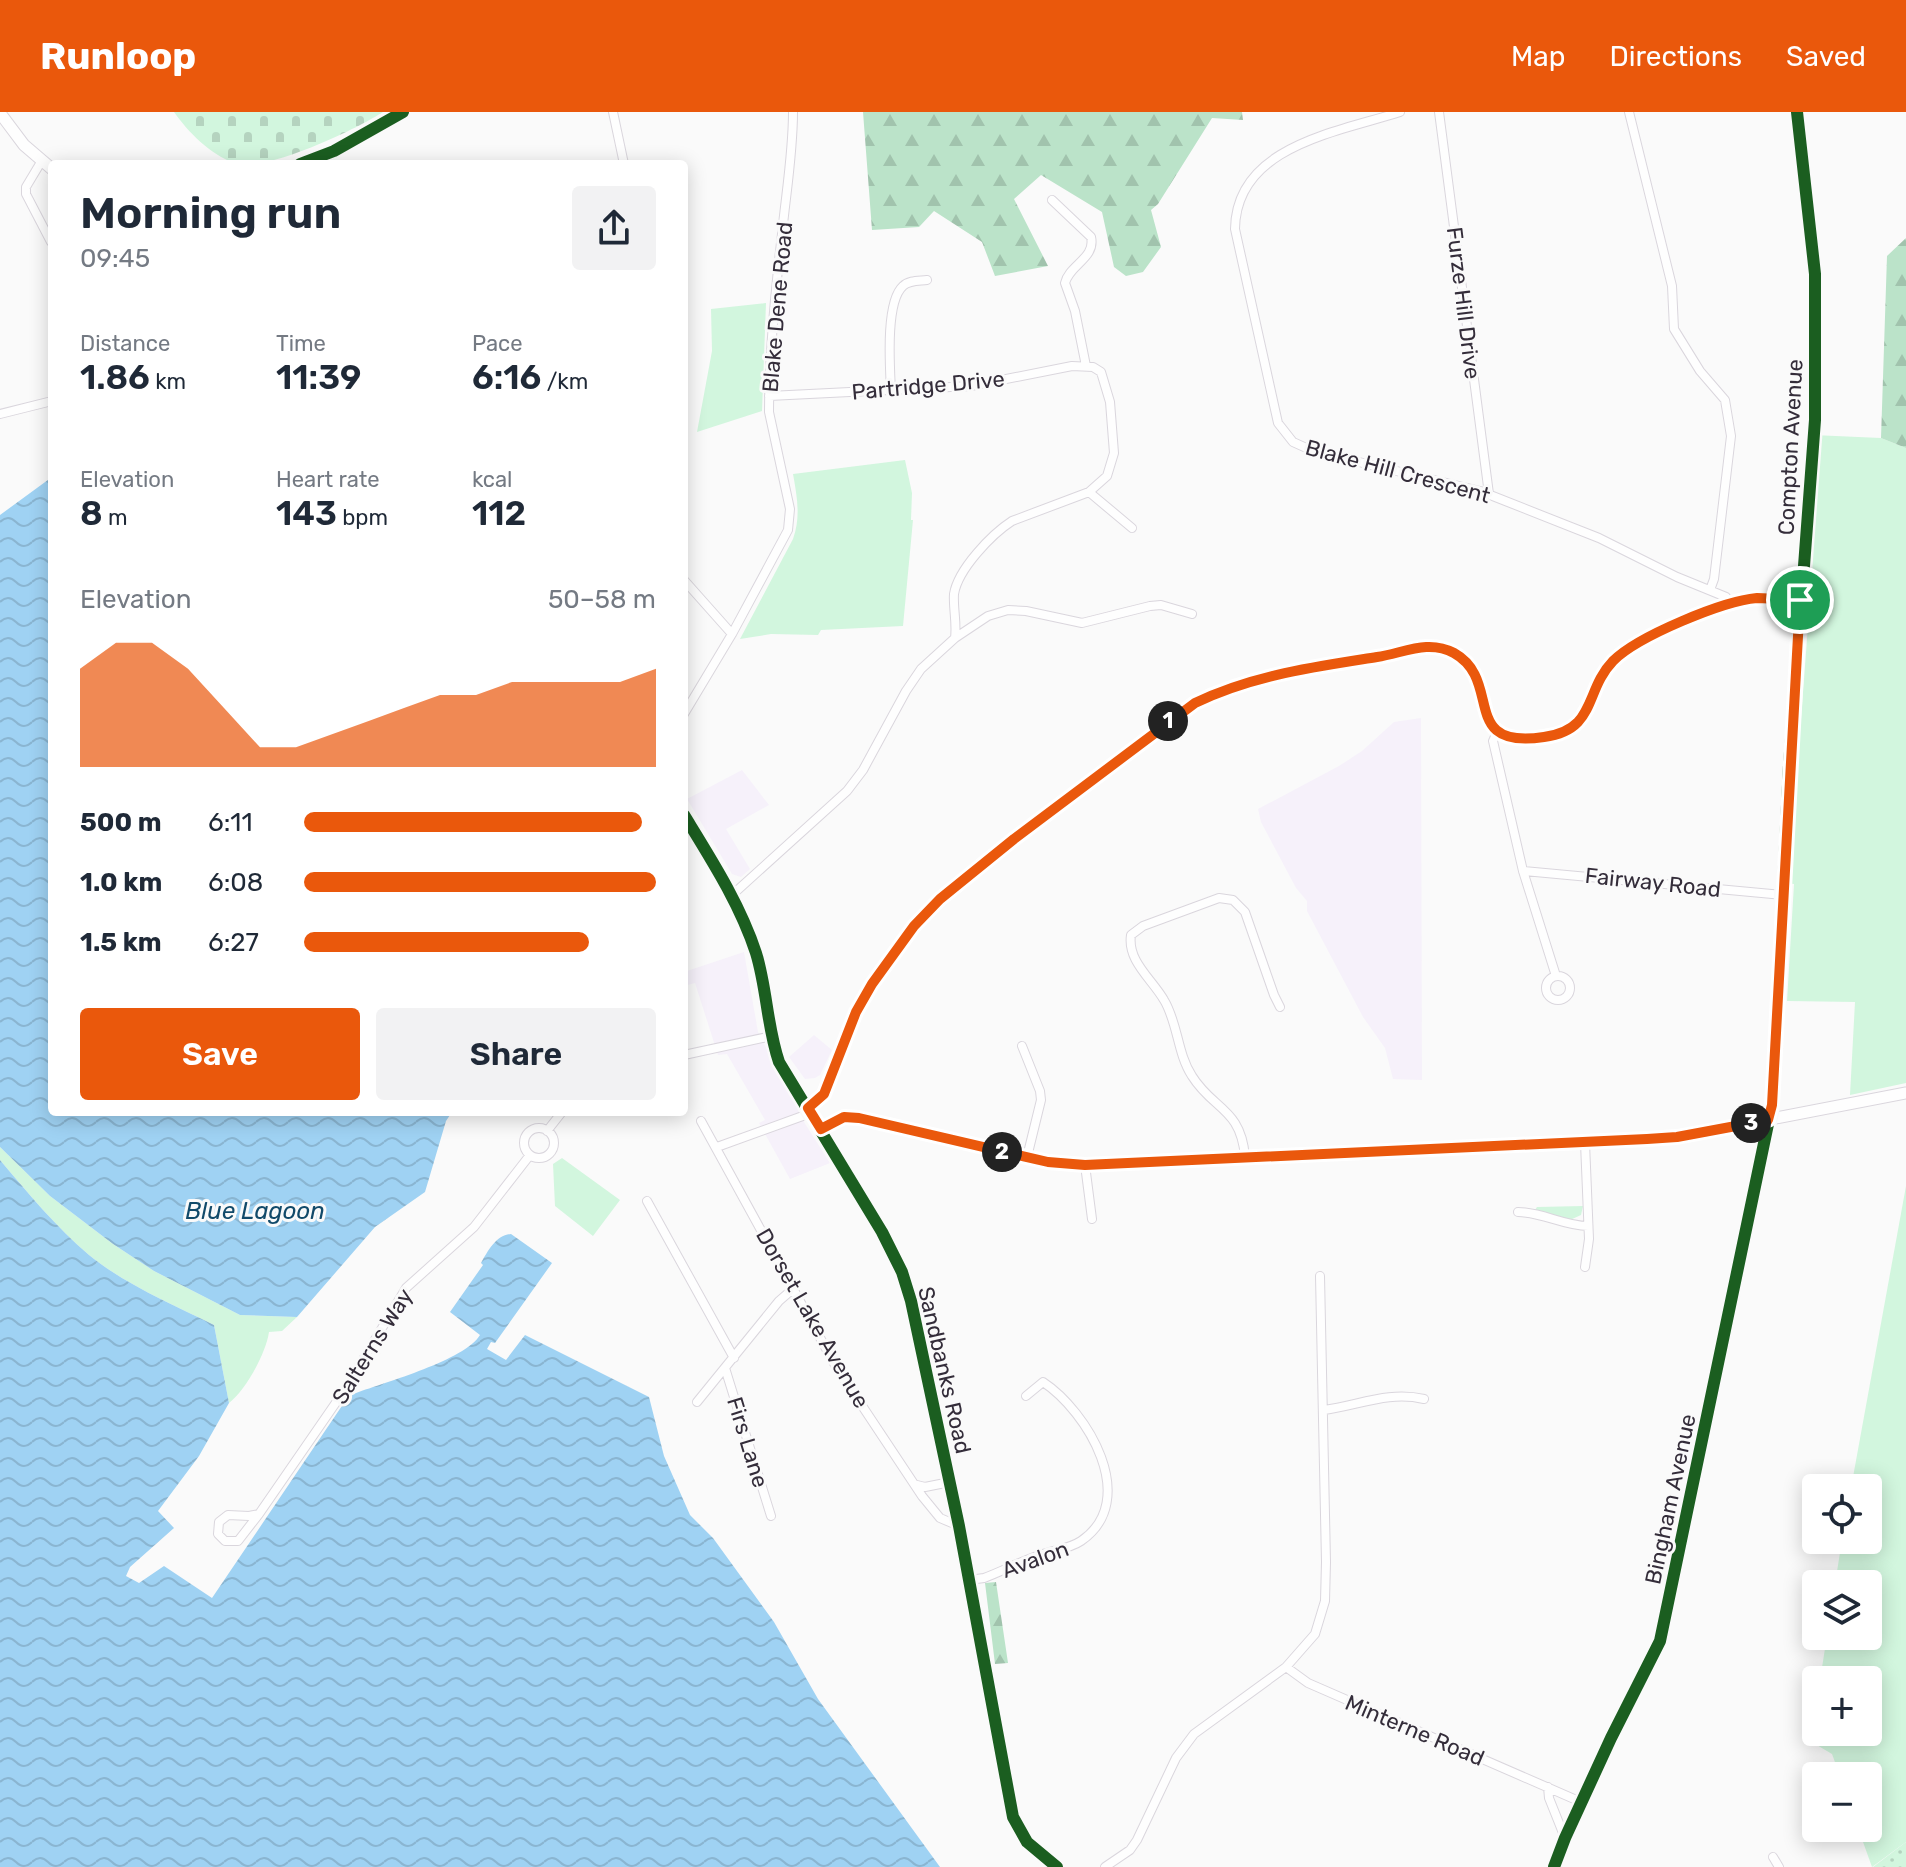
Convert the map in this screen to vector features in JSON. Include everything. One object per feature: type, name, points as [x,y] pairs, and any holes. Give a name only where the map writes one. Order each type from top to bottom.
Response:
[{"type":"street","points":[[310,160],[334,151],[403,112]]},
{"type":"street","points":[[613,112],[623,160]]},
{"type":"street","name":"Blake Dene Road","points":[[688,707],[788,530],[790,509],[769,412],[769,396],[770,345],[790,167],[793,112]]},
{"type":"street","name":"Blake Hill Crescent","points":[[1400,112],[1286,151],[1261,169],[1238,203],[1235,229],[1278,423],[1293,442],[1313,451],[1489,494],[1599,538],[1677,577],[1726,597],[1730,603]]},
{"type":"street","name":"Furze Hill Drive","points":[[1439,112],[1489,494]]},
{"type":"street","points":[[1629,112],[1672,286],[1674,329],[1700,371],[1725,400],[1731,436],[1714,579],[1710,590]]},
{"type":"street","name":"Compton Avenue","points":[[1768,1120],[1772,1105],[1800,600],[1815,420],[1815,274],[1797,112]]},
{"type":"street","points":[[0,113],[48,166]]},
{"type":"street","points":[[41,162],[26,187],[26,194],[48,236]]},
{"type":"street","points":[[955,638],[954,595],[961,575],[1001,529],[1033,511],[1089,492],[1107,476],[1114,453],[1110,402],[1101,372],[1086,366],[1075,311],[1066,292],[1066,277],[1090,252],[1093,244],[1091,237],[1052,200]]},
{"type":"street","points":[[891,391],[889,342],[898,293],[909,282],[927,280]]},
{"type":"street","name":"Partridge Drive","points":[[769,396],[971,386],[1086,366]]},
{"type":"street","points":[[0,414],[48,402]]},
{"type":"street","points":[[1089,492],[1132,528]]},
{"type":"street","points":[[688,584],[732,634]]},
{"type":"street","points":[[717,1147],[810,1110],[824,1094],[856,1012],[914,926],[940,899],[1001,848],[1195,703],[1221,690],[1287,671],[1429,647],[1454,653],[1466,664],[1479,687],[1489,721],[1497,732],[1521,739],[1564,734],[1579,723],[1606,671],[1623,653],[1653,636],[1730,603],[1757,598],[1800,600]]},
{"type":"street","points":[[731,896],[847,791],[863,770],[921,669],[955,638],[988,616],[1008,610],[1026,611],[1082,623],[1161,605],[1192,614]]},
{"type":"street","points":[[1497,732],[1493,741],[1523,871],[1556,976]]},
{"type":"street","name":"Sandbanks Road","points":[[688,822],[731,896],[757,956],[772,1036],[783,1070],[882,1232],[902,1272],[919,1334],[959,1526],[1013,1817],[1027,1842],[1057,1867]]},
{"type":"street","name":"Fairway Road","points":[[1523,871],[1782,895]]},
{"type":"street","points":[[1245,1157],[1242,1134],[1236,1123],[1190,1074],[1174,1019],[1134,958],[1131,935],[1143,926],[1219,898],[1233,900],[1245,912],[1280,1007]]},
{"type":"street","points":[[688,1054],[772,1036]]},
{"type":"street","points":[[1022,1046],[1041,1100],[1027,1157]]},
{"type":"street","points":[[821,1129],[844,1117],[859,1118],[1027,1157],[1085,1165],[1677,1137],[1906,1093]]},
{"type":"street","name":"Salterns Way","points":[[547,1131],[559,1116]]},
{"type":"street","name":"Bingham Avenue","points":[[1554,1867],[1581,1802],[1660,1641],[1768,1120]]},
{"type":"street","name":"Dorset Lake Avenue","points":[[701,1121],[835,1365],[940,1518],[959,1526]]},
{"type":"street","name":"Salterns Way","points":[[537,1129],[547,1131],[554,1142],[551,1152],[541,1158],[530,1155],[524,1146],[526,1136],[537,1129]]},
{"type":"street","points":[[1585,1143],[1588,1226],[1585,1267]]},
{"type":"street","name":"Salterns Way","points":[[259,1514],[228,1515],[219,1522],[218,1534],[225,1541],[238,1541],[259,1514],[346,1388],[406,1288],[493,1207],[530,1155]]},
{"type":"street","points":[[1085,1165],[1092,1219]]},
{"type":"street","points":[[647,1201],[734,1358]]},
{"type":"street","points":[[1518,1212],[1588,1226]]},
{"type":"street","points":[[1105,1867],[1120,1858],[1137,1840],[1176,1758],[1194,1734],[1286,1667],[1315,1634],[1325,1601],[1320,1276]]},
{"type":"street","points":[[697,1402],[779,1301],[794,1288]]},
{"type":"street","name":"Firs Lane","points":[[725,1368],[771,1516]]},
{"type":"street","name":"Avalon","points":[[969,1580],[984,1578],[1041,1554],[1079,1543],[1093,1530],[1102,1514],[1107,1496],[1105,1476],[1097,1445],[1086,1425],[1074,1408],[1043,1382],[1026,1396]]},
{"type":"street","points":[[1324,1410],[1384,1396],[1424,1399]]},
{"type":"street","points":[[917,1485],[925,1487],[950,1482]]},
{"type":"street","name":"Minterne Road","points":[[1286,1667],[1308,1683],[1581,1802]]},
{"type":"street","points":[[1548,1787],[1549,1798],[1565,1838]]},
{"type":"street","points":[[1773,1857],[1779,1867]]},
{"type":"shaded area","points":[[1421,718],[1422,1080],[1393,1079],[1385,1048],[1363,1017],[1307,911],[1307,901],[1296,888],[1261,822],[1258,809],[1339,766],[1362,751],[1394,722]]},
{"type":"shaded area","points":[[742,770],[769,805],[726,829],[750,869],[741,877],[732,874],[688,798]]},
{"type":"shaded area","points":[[744,952],[758,1032],[804,1122],[830,1163],[790,1179],[759,1123],[765,1120],[727,1054],[718,1055],[695,983],[688,985],[688,971]]},
{"type":"shaded area","points":[[814,1035],[832,1050],[820,1075],[805,1079],[789,1057]]},
{"type":"green space","points":[[174,112],[383,112],[310,148],[273,160],[227,160],[193,135]]},
{"type":"green space","points":[[863,112],[1242,112],[1243,120],[1212,118],[1158,204],[1151,210],[1161,247],[1143,272],[1126,276],[1114,267],[1102,212],[1041,175],[1014,199],[1048,266],[995,276],[982,242],[934,211],[919,227],[872,230]]},
{"type":"green space","points":[[1906,238],[1906,448],[1881,438],[1887,256]]},
{"type":"green space","points":[[766,303],[762,411],[697,432],[712,351],[711,309]]},
{"type":"green space","points":[[1813,435],[1881,438],[1906,448],[1906,1083],[1850,1095],[1855,1002],[1787,1001],[1794,884],[1783,883]]},
{"type":"green space","points":[[905,460],[912,493],[913,520],[903,626],[821,630],[818,635],[771,634],[740,639],[793,539],[798,514],[793,474]]},
{"type":"green space","points":[[0,1147],[50,1196],[154,1271],[240,1315],[297,1317],[282,1331],[269,1332],[254,1370],[229,1403],[214,1325],[134,1285],[89,1255],[0,1160]]},
{"type":"green space","points":[[562,1158],[620,1200],[593,1236],[555,1206],[553,1164]]},
{"type":"green space","points":[[1906,1186],[1906,1842],[1872,1867],[1863,1842],[1882,1842],[1882,1762],[1835,1762],[1832,1754],[1818,1746],[1882,1746],[1882,1666],[1822,1666],[1825,1650],[1882,1650],[1882,1570],[1837,1570],[1840,1554],[1882,1554],[1882,1474],[1854,1474]]},
{"type":"green space","points":[[1583,1206],[1581,1215],[1570,1220],[1535,1210],[1537,1207]]},
{"type":"green space","points":[[996,1582],[1008,1663],[995,1664],[985,1583]]},
{"type":"green space","points":[[1906,1842],[1906,1867],[1873,1867]]},
{"type":"water","name":"Blue Lagoon","points":[[48,480],[48,1116],[449,1116],[425,1192],[375,1227],[297,1317],[240,1315],[154,1271],[50,1196],[0,1147],[0,515]]},
{"type":"water","points":[[0,1160],[54,1221],[103,1266],[214,1325],[229,1403],[199,1456],[158,1511],[174,1528],[130,1567],[126,1576],[139,1583],[164,1566],[212,1598],[352,1391],[356,1393],[442,1361],[459,1353],[480,1335],[450,1312],[483,1265],[481,1263],[493,1244],[511,1234],[552,1263],[495,1343],[491,1342],[487,1349],[506,1360],[525,1335],[649,1397],[664,1456],[690,1515],[713,1538],[774,1622],[818,1699],[940,1867],[0,1867]]},
{"type":"cycle path","points":[[310,160],[334,151],[403,112]]},
{"type":"cycle path","points":[[1554,1867],[1611,1738],[1660,1641],[1772,1105],[1789,765],[1815,420],[1815,274],[1797,112]]},
{"type":"cycle path","points":[[688,822],[724,882],[756,953],[779,1062],[882,1232],[902,1272],[911,1301],[959,1526],[1013,1817],[1027,1842],[1057,1867]]},
{"type":"route","points":[[1743,599],[1800,600],[1772,1105],[1768,1120],[1677,1137],[1647,1139],[1085,1165],[1048,1162],[859,1118],[844,1117],[821,1129],[808,1108],[824,1094],[856,1012],[872,984],[914,926],[940,899],[1014,839],[1195,703],[1221,690],[1287,671],[1381,657],[1420,646],[1445,649],[1461,658],[1479,687],[1492,727],[1502,736],[1542,738],[1564,734],[1579,723],[1613,662],[1653,636],[1743,599]]}]
